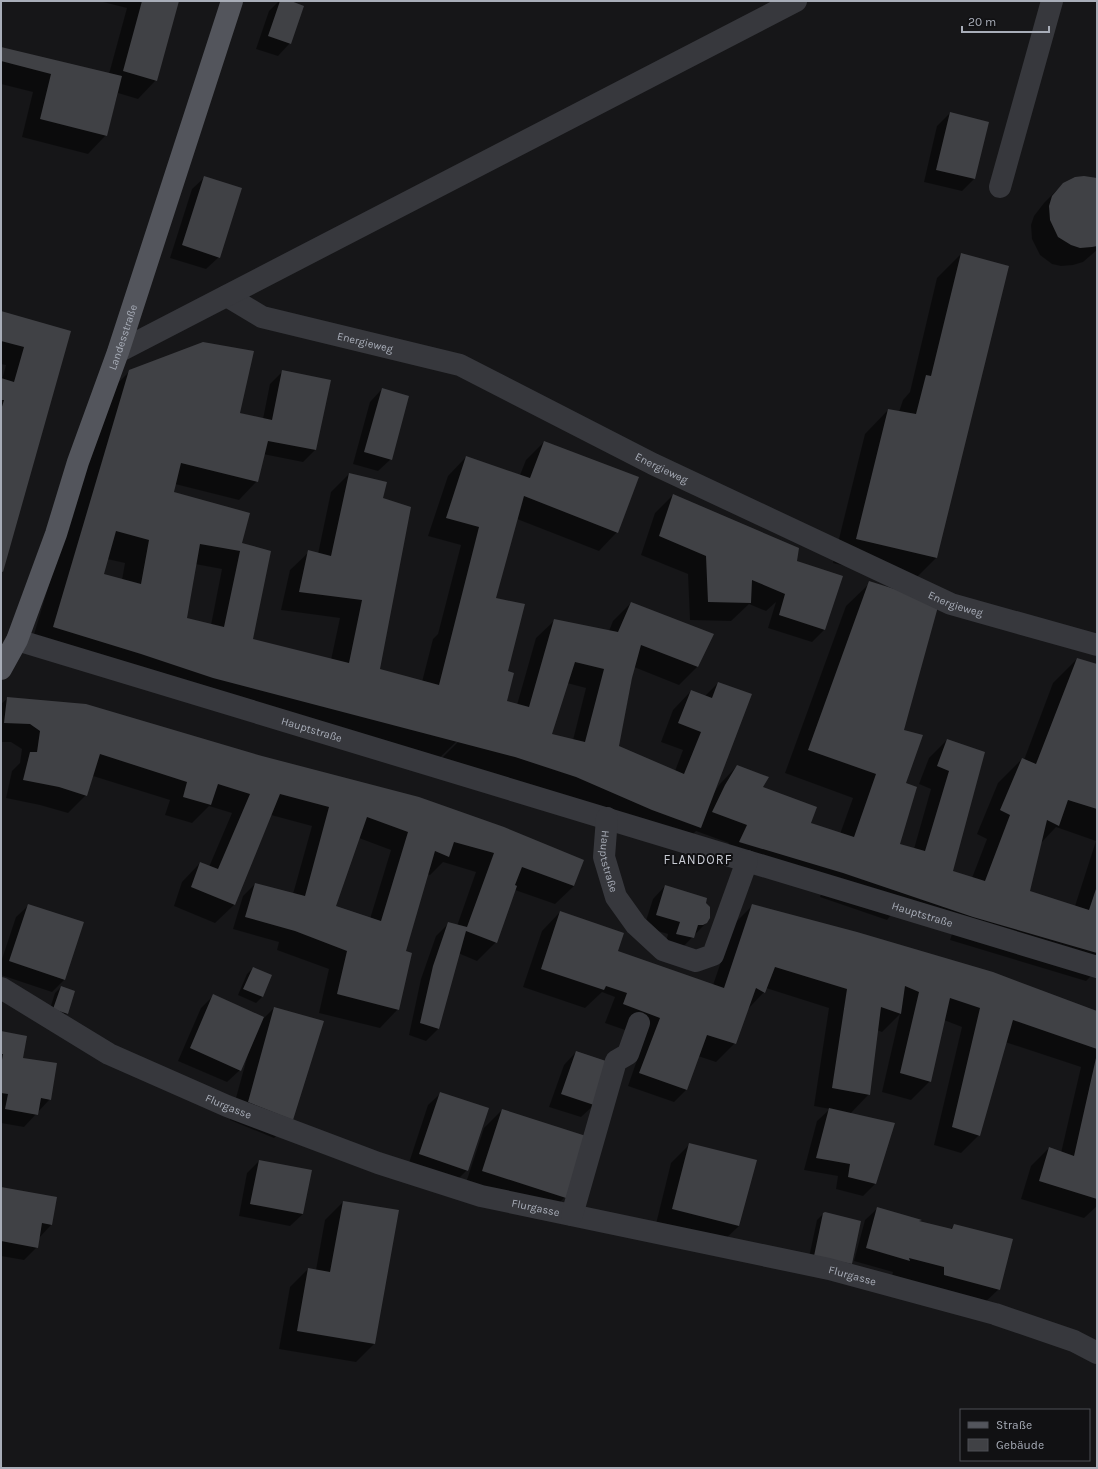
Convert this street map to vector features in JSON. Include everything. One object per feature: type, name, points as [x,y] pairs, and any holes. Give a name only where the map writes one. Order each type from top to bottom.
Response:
[{"type":"main road","name":"Landesstraße","points":[[1,669],[17,640],[56,534],[78,462],[118,352],[232,1]]},
{"type":"street","points":[[118,352],[796,1]]},
{"type":"street","points":[[1000,187],[1052,1]]},
{"type":"street","name":"Energieweg","points":[[227,296],[262,317],[460,365],[653,464],[950,604],[1097,645]]},
{"type":"street","name":"Hauptstraße","points":[[17,640],[1097,967]]},
{"type":"street","name":"Hauptstraße","points":[[607,818],[604,857],[616,897],[636,925],[663,950],[696,961],[713,955],[747,861]]},
{"type":"street","name":"Flurgasse","points":[[1,988],[109,1054],[227,1106],[378,1163],[481,1196],[829,1269],[994,1314],[1074,1342],[1097,1353]]},
{"type":"street","points":[[572,1215],[616,1061],[628,1054],[639,1023]]},
{"type":"building","points":[[142,1],[179,1],[157,81],[123,71]]},
{"type":"building","points":[[280,1],[291,1],[304,6],[291,44],[268,36]]},
{"type":"building","points":[[1,47],[122,76],[107,136],[40,119],[51,74],[1,61]]},
{"type":"building","points":[[950,112],[989,122],[975,179],[936,170]]},
{"type":"building","points":[[204,176],[242,188],[220,258],[182,245]]},
{"type":"building","points":[[1084,176],[1097,178],[1097,246],[1080,248],[1071,245],[1058,237],[1050,220],[1049,206],[1052,196],[1063,183],[1075,177]]},
{"type":"building","points":[[961,253],[1009,266],[937,558],[856,539],[888,409],[916,414],[926,375],[931,376]]},
{"type":"building","points":[[1,311],[71,331],[3,572],[1,571],[1,410],[4,400],[1,400],[1,378],[14,382],[24,347],[1,341]]},
{"type":"building","points":[[203,342],[254,351],[240,413],[272,420],[282,370],[331,380],[316,450],[268,441],[258,482],[181,463],[174,492],[250,513],[242,543],[271,551],[253,639],[349,663],[362,600],[299,592],[308,550],[331,556],[349,473],[387,482],[383,498],[411,507],[380,669],[439,685],[479,527],[446,518],[466,456],[530,478],[544,441],[639,477],[618,533],[524,496],[496,598],[525,604],[508,671],[514,673],[507,701],[529,707],[554,619],[618,632],[631,602],[714,634],[698,667],[641,645],[632,678],[619,746],[684,774],[701,732],[678,723],[691,690],[712,698],[718,682],[752,694],[701,828],[652,810],[576,777],[515,757],[213,678],[53,627],[129,370]],"holes":[[[116,531],[149,540],[141,584],[104,574]],[[200,544],[240,551],[224,627],[187,618]],[[575,662],[604,669],[585,742],[552,734]]]},
{"type":"building","points":[[382,388],[409,396],[392,460],[364,452]]},
{"type":"building","points":[[673,494],[799,548],[797,561],[843,576],[825,630],[779,615],[785,594],[752,580],[751,603],[708,602],[706,556],[659,536]]},
{"type":"building","points":[[869,581],[939,603],[904,730],[923,735],[906,783],[917,787],[900,844],[925,851],[949,771],[937,766],[947,739],[985,752],[953,871],[985,881],[1010,815],[1000,810],[1022,758],[1036,764],[1077,658],[1097,664],[1097,809],[1068,800],[1059,826],[1047,820],[1030,891],[1089,910],[1097,886],[1097,953],[973,917],[843,873],[739,842],[747,825],[712,812],[725,785],[737,765],[769,777],[763,787],[817,807],[811,823],[854,837],[876,774],[808,750]]},
{"type":"building","points":[[7,697],[86,704],[262,756],[419,797],[504,827],[584,860],[574,886],[522,867],[497,943],[466,931],[439,1029],[420,1023],[433,966],[448,922],[467,927],[494,853],[454,842],[449,857],[435,851],[406,951],[412,953],[399,1010],[337,994],[347,951],[295,931],[245,917],[255,883],[305,896],[329,807],[280,794],[235,905],[191,887],[200,862],[218,869],[250,794],[218,784],[211,805],[183,797],[187,782],[100,754],[87,796],[59,787],[23,780],[30,752],[37,752],[40,731],[30,724],[4,723]],"holes":[[[367,817],[408,832],[381,921],[336,906]]]},
{"type":"building","points":[[665,885],[707,898],[706,903],[710,907],[710,918],[707,923],[698,925],[694,938],[676,934],[680,922],[656,915]]},
{"type":"building","points":[[28,904],[84,922],[65,980],[9,961]]},
{"type":"building","points":[[752,904],[857,932],[993,972],[1097,1011],[1097,1049],[1013,1020],[980,1136],[952,1127],[980,1008],[950,998],[931,1082],[900,1073],[919,992],[905,986],[901,1014],[881,1007],[870,1095],[832,1088],[847,989],[775,967],[765,993],[756,988],[736,1044],[707,1035],[687,1090],[639,1073],[660,1018],[623,1004],[627,993],[606,986],[604,990],[541,969],[560,911],[624,933],[618,951],[724,988]]},
{"type":"building","points":[[253,967],[272,975],[263,997],[243,989]]},
{"type":"building","points":[[61,986],[75,991],[68,1014],[53,1009]]},
{"type":"building","points":[[213,994],[264,1017],[241,1071],[190,1048]]},
{"type":"building","points":[[274,1007],[324,1021],[293,1120],[248,1102]]},
{"type":"building","points":[[1,1031],[27,1036],[23,1058],[57,1063],[51,1100],[41,1098],[38,1115],[5,1109],[8,1094],[1,1093],[1,1066],[3,1054],[1,1054]]},
{"type":"building","points":[[576,1051],[609,1062],[594,1105],[561,1094]]},
{"type":"building","points":[[1096,1058],[1097,1199],[1039,1181],[1049,1147],[1074,1156]]},
{"type":"building","points":[[440,1092],[489,1108],[468,1171],[419,1154]]},
{"type":"building","points":[[829,1108],[895,1123],[876,1184],[848,1177],[850,1164],[816,1158]]},
{"type":"building","points":[[502,1109],[586,1136],[566,1198],[482,1171]]},
{"type":"building","points":[[689,1143],[757,1160],[739,1226],[672,1209]]},
{"type":"building","points":[[259,1160],[312,1170],[303,1214],[250,1204]]},
{"type":"building","points":[[1,1187],[57,1197],[52,1225],[42,1223],[38,1248],[1,1241]]},
{"type":"building","points":[[343,1201],[399,1210],[375,1344],[297,1331],[308,1268],[330,1272]]},
{"type":"building","points":[[877,1207],[922,1220],[919,1221],[952,1229],[954,1224],[1013,1239],[1000,1290],[944,1275],[944,1267],[909,1258],[910,1261],[866,1248]]},
{"type":"building","points":[[825,1212],[861,1221],[852,1264],[814,1256],[823,1213]]},
{"type":"district","name":"FLANDORF","points":[[698,859]]}]
